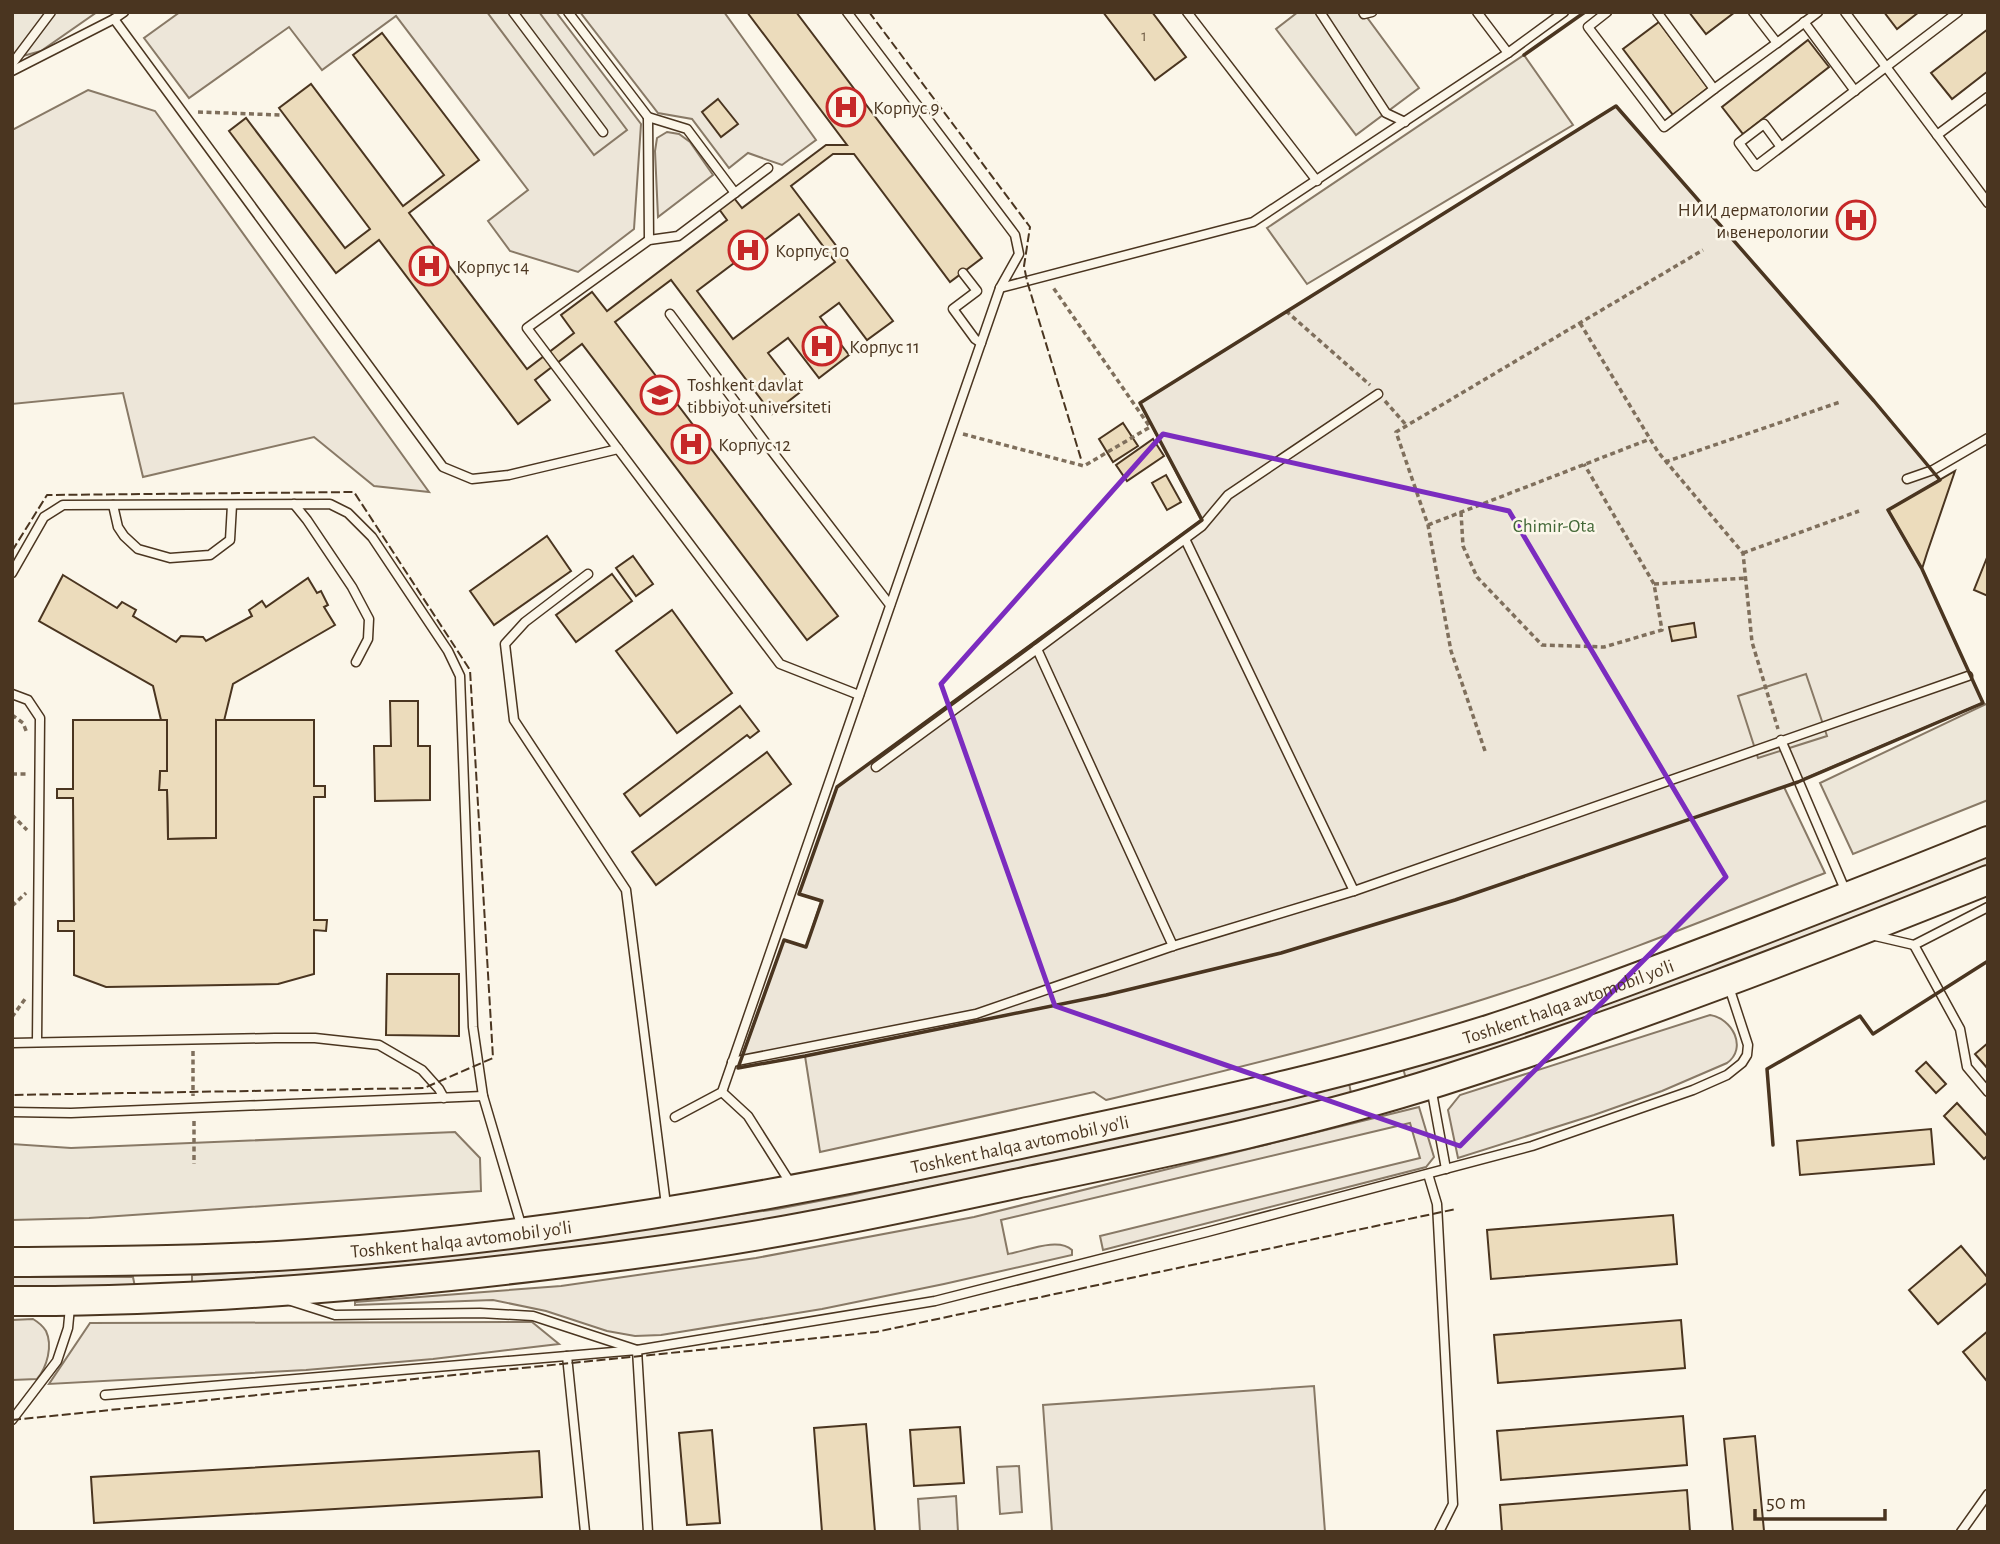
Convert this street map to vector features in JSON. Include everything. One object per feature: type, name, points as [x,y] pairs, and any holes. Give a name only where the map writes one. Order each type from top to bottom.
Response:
[{"type":"highway","name":"Toshkent halqa avtomobil yo'li","points":[[12,1262],[165,1261],[314,1254],[666,1212],[965,1157],[1157,1115],[1372,1063],[1493,1028],[1613,987],[1988,841]]},
{"type":"highway","name":"Toshkent halqa avtomobil yo'li","points":[[12,1301],[165,1299],[268,1293],[579,1261],[802,1227],[1188,1148],[1381,1099],[1620,1021],[1988,880]]},
{"type":"highway","points":[[1372,1063],[1381,1099]]},
{"type":"highway","points":[[165,1261],[165,1299]]},
{"type":"lane","points":[[12,64],[51,12]]},
{"type":"lane","points":[[12,71],[124,12]]},
{"type":"lane","points":[[513,12],[603,132]]},
{"type":"lane","points":[[568,12],[648,117],[687,129],[735,193]]},
{"type":"lane","points":[[675,1117],[722,1093],[1000,288],[1019,254],[1015,235],[847,12]]},
{"type":"lane","points":[[1187,12],[1317,181]]},
{"type":"lane","points":[[1320,12],[1386,113],[1405,122]]},
{"type":"lane","points":[[1363,12],[1372,12]]},
{"type":"lane","points":[[1477,12],[1508,53]]},
{"type":"lane","points":[[1000,288],[1253,222],[1508,53],[1564,12]]},
{"type":"lane","points":[[1607,12],[1588,27],[1664,127],[1818,12]]},
{"type":"lane","points":[[1657,12],[1714,89]]},
{"type":"lane","points":[[1753,12],[1777,43]]},
{"type":"lane","points":[[1846,12],[1988,203]]},
{"type":"lane","points":[[1781,147],[1764,124],[1739,144],[1756,166],[1887,68],[1958,12]]},
{"type":"lane","points":[[114,19],[443,467],[472,479],[509,475],[618,449]]},
{"type":"lane","points":[[1804,22],[1855,91]]},
{"type":"lane","points":[[1937,135],[1988,97]]},
{"type":"lane","points":[[648,117],[649,240]]},
{"type":"lane","points":[[768,168],[678,236],[649,240],[527,328],[780,664],[859,695]]},
{"type":"lane","points":[[963,273],[977,291],[953,309],[981,343]]},
{"type":"lane","points":[[670,314],[890,606]]},
{"type":"lane","points":[[876,767],[1202,526],[1228,495],[1378,394]]},
{"type":"lane","points":[[1907,479],[1933,470],[1988,438]]},
{"type":"lane","points":[[294,504],[352,587],[369,619],[368,639],[356,662]]},
{"type":"lane","points":[[12,573],[44,517],[63,505],[330,504],[348,513],[372,537],[448,651],[460,676],[473,1027],[483,1096],[522,1231]]},
{"type":"lane","points":[[113,505],[117,527],[124,536],[138,549],[170,558],[211,555],[230,540],[232,505]]},
{"type":"lane","points":[[1185,539],[1354,891]]},
{"type":"lane","points":[[588,574],[525,622],[505,644],[512,707],[514,720],[626,890],[666,1212]]},
{"type":"lane","points":[[1037,649],[1173,946]]},
{"type":"lane","points":[[732,1062],[976,1014],[1173,946],[1354,891],[1968,676]]},
{"type":"lane","points":[[12,694],[28,700],[40,718],[37,1042]]},
{"type":"lane","points":[[1781,740],[1848,897]]},
{"type":"lane","points":[[1856,932],[1914,945],[1988,907]]},
{"type":"lane","points":[[1914,945],[1960,1029],[1967,1067],[1988,1092]]},
{"type":"lane","points":[[106,1395],[637,1350],[935,1301],[1532,1146],[1693,1090],[1727,1075],[1742,1063],[1747,1055],[1748,1045],[1727,980]]},
{"type":"lane","points":[[12,1042],[316,1038],[379,1045],[422,1070],[444,1098]]},
{"type":"lane","points":[[1430,1084],[1446,1169]]},
{"type":"lane","points":[[722,1093],[748,1115],[795,1190]]},
{"type":"lane","points":[[12,1112],[71,1113],[483,1096]]},
{"type":"lane","points":[[1428,1174],[1437,1204],[1452,1504],[1439,1532]]},
{"type":"lane","points":[[268,1293],[335,1315],[480,1313],[533,1317],[637,1350]]},
{"type":"lane","points":[[12,1420],[57,1361],[68,1328],[70,1301]]},
{"type":"lane","points":[[637,1350],[649,1532]]},
{"type":"lane","points":[[567,1356],[585,1532]]},
{"type":"lane","points":[[1961,1532],[1988,1494]]},
{"type":"path","points":[[182,111],[280,115]]},
{"type":"path","points":[[1485,751],[1451,651],[1428,525],[1396,432],[1703,250]]},
{"type":"path","points":[[951,431],[1084,466],[1150,427],[1045,276]]},
{"type":"path","points":[[1286,312],[1366,380],[1407,426]]},
{"type":"path","points":[[1580,323],[1665,462],[1743,553],[1752,642],[1781,740]]},
{"type":"path","points":[[1665,462],[1840,402]]},
{"type":"path","points":[[1428,525],[1650,439]]},
{"type":"path","points":[[1461,512],[1463,546],[1477,577],[1542,645],[1604,647],[1662,630],[1654,584],[1584,464]]},
{"type":"path","points":[[1743,553],[1859,511]]},
{"type":"path","points":[[1654,584],[1746,578]]},
{"type":"path","points":[[12,815],[28,831]]},
{"type":"path","points":[[12,906],[30,888]]},
{"type":"highlighted area","points":[[1163,434],[1509,511],[1726,877],[1460,1146],[1055,1006],[941,684]]},
{"type":"green space","points":[[180,12],[556,12],[641,124],[634,229],[578,272],[510,251],[488,221],[528,190],[396,16],[322,70],[289,27],[189,98],[144,38]]},
{"type":"green space","points":[[580,12],[724,12],[816,140],[782,165],[748,153],[729,168],[692,119],[658,113]]},
{"type":"green space","points":[[88,90],[155,111],[429,492],[374,486],[314,437],[143,477],[123,393],[12,404],[12,130]]},
{"type":"green space","name":"Chimir-Ota","points":[[1616,106],[1940,480],[1888,510],[1922,569],[1983,703],[1784,787],[1825,873],[1666,935],[1457,1008],[1257,1063],[1106,1100],[1094,1092],[820,1152],[805,1056],[738,1068],[784,940],[806,947],[821,901],[799,894],[837,787],[1201,520],[1140,403]]},
{"type":"green space","points":[[667,132],[679,134],[690,142],[713,175],[658,217],[655,151],[657,138]]},
{"type":"green space","points":[[1988,855],[1988,868],[1662,995],[1406,1079],[1403,1068],[1595,1006],[1784,937]]},
{"type":"green space","points":[[1710,1015],[1725,1022],[1735,1034],[1736,1050],[1727,1063],[1662,1091],[1458,1158],[1448,1110],[1460,1095]]},
{"type":"green space","points":[[1349,1083],[1351,1093],[1210,1129],[780,1220],[487,1260],[192,1285],[192,1275],[265,1271],[558,1240],[777,1209],[1207,1118]]},
{"type":"green space","points":[[1419,1107],[1434,1157],[1426,1167],[1103,1250],[1100,1236],[1420,1158],[1410,1123],[1001,1220],[1008,1254],[1059,1245],[1072,1250],[1072,1255],[822,1309],[661,1335],[635,1336],[607,1331],[546,1311],[493,1300],[355,1305],[355,1302],[561,1286],[756,1258],[974,1217]]},
{"type":"green space","points":[[12,1277],[133,1277],[135,1287],[12,1287]]},
{"type":"green space","points":[[33,1319],[43,1327],[48,1337],[49,1350],[44,1369],[37,1379],[12,1380],[12,1320]]},
{"type":"green space","points":[[532,1322],[559,1344],[306,1370],[49,1384],[90,1323]]},
{"type":"green space","points":[[1314,1386],[1325,1532],[1052,1532],[1043,1405]]},
{"type":"green space","points":[[1019,1466],[1022,1512],[1000,1514],[997,1467]]},
{"type":"green space","points":[[956,1496],[958,1532],[920,1532],[918,1499]]},
{"type":"shaded area","points":[[13,12],[97,12],[41,51],[12,59]]},
{"type":"shaded area","points":[[487,12],[539,12],[627,130],[594,155]]},
{"type":"shaded area","points":[[1298,12],[1363,12],[1419,88],[1356,135],[1276,29]]},
{"type":"shaded area","points":[[1524,55],[1573,125],[1307,284],[1267,228]]},
{"type":"shaded area","points":[[1806,674],[1827,736],[1758,758],[1738,696]]},
{"type":"shaded area","points":[[1988,703],[1988,800],[1853,854],[1820,783]]},
{"type":"shaded area","points":[[455,1132],[480,1158],[481,1191],[89,1218],[12,1220],[12,1144],[71,1148]]},
{"type":"building","points":[[747,12],[796,12],[982,258],[950,282],[854,154],[833,154],[791,186],[893,321],[867,340],[839,303],[820,317],[849,355],[819,378],[788,338],[768,353],[799,393],[772,414],[671,280],[615,322],[838,616],[807,640],[582,344],[535,380],[550,400],[518,424],[379,240],[336,273],[229,131],[246,118],[345,248],[370,229],[279,108],[311,84],[403,206],[444,175],[353,55],[382,33],[479,160],[409,213],[527,369],[574,333],[561,315],[592,292],[607,311],[727,220],[719,209],[734,198],[742,208],[826,145],[847,145]],"holes":[[[799,214],[835,262],[733,339],[697,291]]]},
{"type":"building","points":[[1103,12],[1152,12],[1186,57],[1155,80]]},
{"type":"building","points":[[1689,12],[1735,12],[1706,34]]},
{"type":"building","points":[[1884,12],[1919,12],[1897,29]]},
{"type":"building","points":[[1659,22],[1708,88],[1673,115],[1623,49]]},
{"type":"building","points":[[1988,29],[1988,71],[1952,99],[1931,73]]},
{"type":"building","points":[[1808,40],[1829,67],[1743,134],[1722,107]]},
{"type":"building","points":[[718,99],[738,124],[721,137],[702,112]]},
{"type":"building","points":[[1123,423],[1138,446],[1113,462],[1099,439]]},
{"type":"building","points":[[1153,439],[1164,456],[1127,481],[1116,465]]},
{"type":"building","points":[[1955,471],[1927,553],[1922,569],[1888,510]]},
{"type":"building","points":[[1166,475],[1181,502],[1167,510],[1152,483]]},
{"type":"building","points":[[547,536],[571,571],[494,625],[470,591]]},
{"type":"building","points":[[1988,555],[1988,596],[1974,590]]},
{"type":"building","points":[[633,556],[653,584],[636,596],[616,568]]},
{"type":"building","points":[[612,574],[632,601],[576,642],[556,615]]},
{"type":"building","points":[[63,575],[117,608],[122,602],[136,610],[133,616],[176,642],[181,636],[203,637],[206,641],[252,616],[249,610],[262,601],[266,607],[308,578],[317,593],[321,591],[328,605],[324,607],[335,625],[233,684],[224,721],[216,720],[216,838],[168,839],[167,790],[159,790],[160,771],[167,771],[167,720],[161,720],[153,686],[39,621]]},
{"type":"building","points":[[672,610],[732,693],[677,733],[616,651]]},
{"type":"building","points":[[1694,623],[1696,637],[1672,641],[1669,627]]},
{"type":"building","points":[[390,701],[418,701],[418,746],[430,746],[430,800],[375,801],[374,746],[391,746]]},
{"type":"building","points":[[740,706],[759,731],[750,738],[747,735],[640,816],[624,794]]},
{"type":"building","points":[[73,720],[167,720],[167,771],[160,771],[159,790],[167,790],[168,839],[216,838],[216,720],[314,720],[314,786],[325,786],[325,797],[314,797],[314,920],[327,920],[326,931],[314,930],[314,974],[278,984],[106,987],[74,975],[74,931],[58,931],[58,921],[74,921],[73,798],[57,798],[57,789],[73,789]]},
{"type":"building","points":[[767,752],[791,784],[656,885],[632,852]]},
{"type":"building","points":[[387,974],[459,974],[459,1036],[386,1035]]},
{"type":"building","points":[[1988,1043],[1988,1069],[1975,1054]]},
{"type":"building","points":[[1926,1062],[1946,1084],[1936,1093],[1916,1071]]},
{"type":"building","points":[[1957,1103],[1988,1137],[1988,1155],[1984,1159],[1944,1116]]},
{"type":"building","points":[[1931,1129],[1934,1164],[1800,1175],[1797,1141]]},
{"type":"building","points":[[1673,1215],[1677,1264],[1491,1279],[1487,1230]]},
{"type":"building","points":[[1961,1246],[1988,1278],[1988,1282],[1938,1324],[1909,1290]]},
{"type":"building","points":[[1681,1320],[1685,1368],[1498,1383],[1494,1335]]},
{"type":"building","points":[[1988,1331],[1988,1378],[1986,1380],[1963,1352]]},
{"type":"building","points":[[1683,1416],[1687,1465],[1501,1480],[1497,1431]]},
{"type":"building","points":[[866,1424],[875,1532],[822,1532],[814,1428]]},
{"type":"building","points":[[960,1427],[964,1483],[914,1486],[910,1430]]},
{"type":"building","points":[[712,1430],[720,1523],[687,1525],[679,1433]]},
{"type":"building","points":[[1755,1436],[1764,1531],[1733,1532],[1724,1439]]},
{"type":"building","points":[[539,1451],[542,1497],[94,1523],[91,1477]]},
{"type":"building","points":[[1687,1490],[1690,1532],[1502,1532],[1500,1505]]},
{"type":"fence","points":[[869,12],[1030,227],[1024,266],[1027,281],[1081,459]]},
{"type":"fence","points":[[12,551],[47,495],[354,492],[470,670],[493,1058],[424,1088],[12,1095]]},
{"type":"fence","points":[[805,1056],[1106,995],[1281,953],[1455,900],[1798,782],[1983,703]]},
{"type":"fence","points":[[12,1420],[876,1332],[1456,1209]]},
{"type":"wall","points":[[1524,55],[1585,12]]},
{"type":"wall","points":[[1616,106],[1940,480],[1888,510],[1922,569],[1983,703],[1798,782],[1455,900],[1281,953],[1106,995],[738,1068],[784,940],[806,947],[822,901],[799,894],[837,787],[1202,520],[1140,403],[1616,106]]},
{"type":"wall","points":[[1773,1145],[1767,1069],[1860,1016],[1873,1034],[1988,961]]},
{"type":"place","name":"Корпус 9","points":[[846,107]]},
{"type":"place","name":"НИИ дерматологии и венерологии","points":[[1856,220]]},
{"type":"place","name":"Корпус 10","points":[[748,250]]},
{"type":"place","name":"Корпус 14","points":[[429,266]]},
{"type":"place","name":"Корпус 11","points":[[822,346]]},
{"type":"place","name":"Toshkent davlat tibbiyot universiteti","points":[[660,395]]},
{"type":"place","name":"Корпус 12","points":[[691,444]]}]
